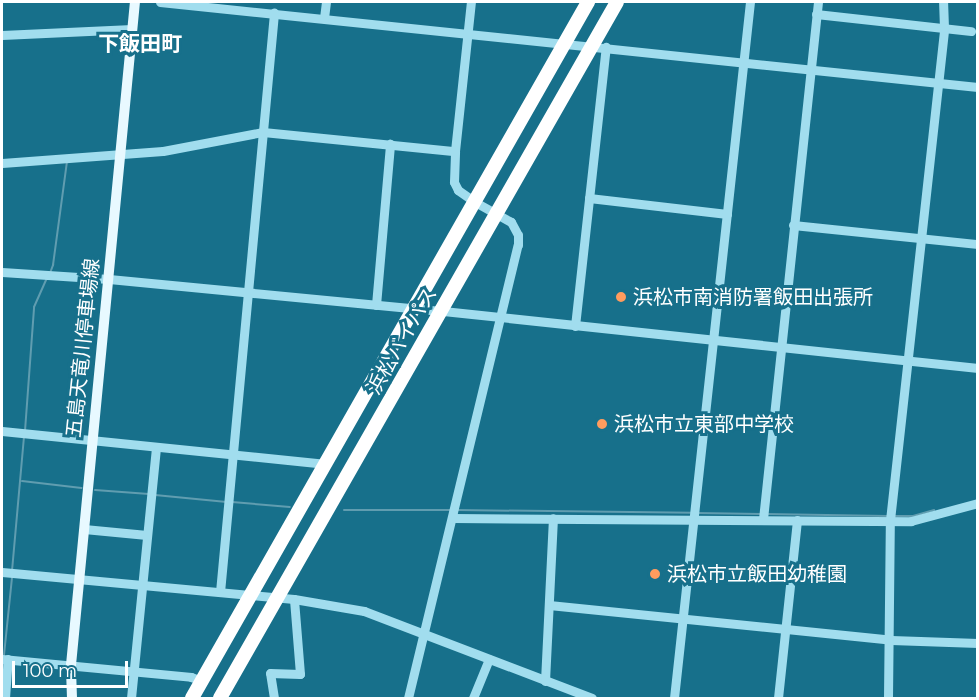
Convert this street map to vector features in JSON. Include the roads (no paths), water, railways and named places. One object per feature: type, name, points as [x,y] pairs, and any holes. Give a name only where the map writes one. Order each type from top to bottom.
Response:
[{"type":"highway","name":"浜松バイパス","points":[[192,699],[588,2]]},
{"type":"highway","name":"浜松バイパス","points":[[223,697],[277,598],[443,311],[495,212],[599,46],[617,2]]},
{"type":"main road","name":"五島天竜川停車場線","points":[[72,699],[71,665],[135,2]]},
{"type":"street","points":[[160,2],[565,42],[978,87]]},
{"type":"street","points":[[324,18],[326,2]]},
{"type":"street","points":[[408,699],[517,255],[518,235],[511,222],[475,202],[458,190],[454,182],[455,151],[471,2]]},
{"type":"street","points":[[674,699],[750,2]]},
{"type":"street","points":[[763,519],[818,2]]},
{"type":"street","points":[[888,699],[891,640],[890,520],[944,28],[943,2]]},
{"type":"street","points":[[220,592],[274,13]]},
{"type":"street","points":[[816,14],[971,31]]},
{"type":"street","points":[[2,35],[132,29]]},
{"type":"street","points":[[575,326],[589,198],[599,46]]},
{"type":"street","points":[[2,163],[163,151],[263,132],[455,151]]},
{"type":"street","points":[[376,306],[390,144]]},
{"type":"street","points":[[589,198],[727,214]]},
{"type":"street","points":[[793,225],[978,244]]},
{"type":"street","points":[[2,272],[109,279],[443,311],[978,368]]},
{"type":"street","points":[[2,431],[326,464]]},
{"type":"street","points":[[131,699],[156,447]]},
{"type":"street","points":[[453,518],[911,521],[978,503]]},
{"type":"street","points":[[545,681],[553,518]]},
{"type":"street","points":[[778,699],[797,520]]},
{"type":"street","points":[[84,529],[147,535]]},
{"type":"street","points":[[2,572],[294,599],[364,611],[592,699]]},
{"type":"street","points":[[274,699],[270,673],[300,674],[294,599]]},
{"type":"street","points":[[549,604],[891,640],[978,643]]},
{"type":"street","points":[[5,699],[5,659],[191,677],[202,681]]},
{"type":"street","points":[[472,699],[489,659]]},
{"type":"waterway","points":[[50,273],[67,162]]},
{"type":"waterway","points":[[25,431],[34,307],[47,278]]},
{"type":"waterway","points":[[12,571],[24,437]]},
{"type":"waterway","points":[[22,481],[82,488]]},
{"type":"waterway","points":[[95,490],[149,494]]},
{"type":"waterway","points":[[155,495],[227,502]]},
{"type":"waterway","points":[[232,502],[290,507]]},
{"type":"waterway","points":[[344,510],[452,510]]},
{"type":"waterway","points":[[457,510],[692,513]]},
{"type":"waterway","points":[[892,516],[913,516],[934,510]]},
{"type":"waterway","points":[[697,513],[761,514]]},
{"type":"waterway","points":[[766,514],[887,516]]},
{"type":"waterway","points":[[4,655],[12,577]]},
{"type":"waterway","points":[[2,679],[3,661]]},
{"type":"place","name":"浜松市南消防署飯田出張所","points":[[621,297]]},
{"type":"place","name":"浜松市立東部中学校","points":[[602,424]]},
{"type":"place","name":"浜松市立飯田幼稚園","points":[[655,574]]},
{"type":"district","name":"下飯田町","points":[[140,44]]}]
